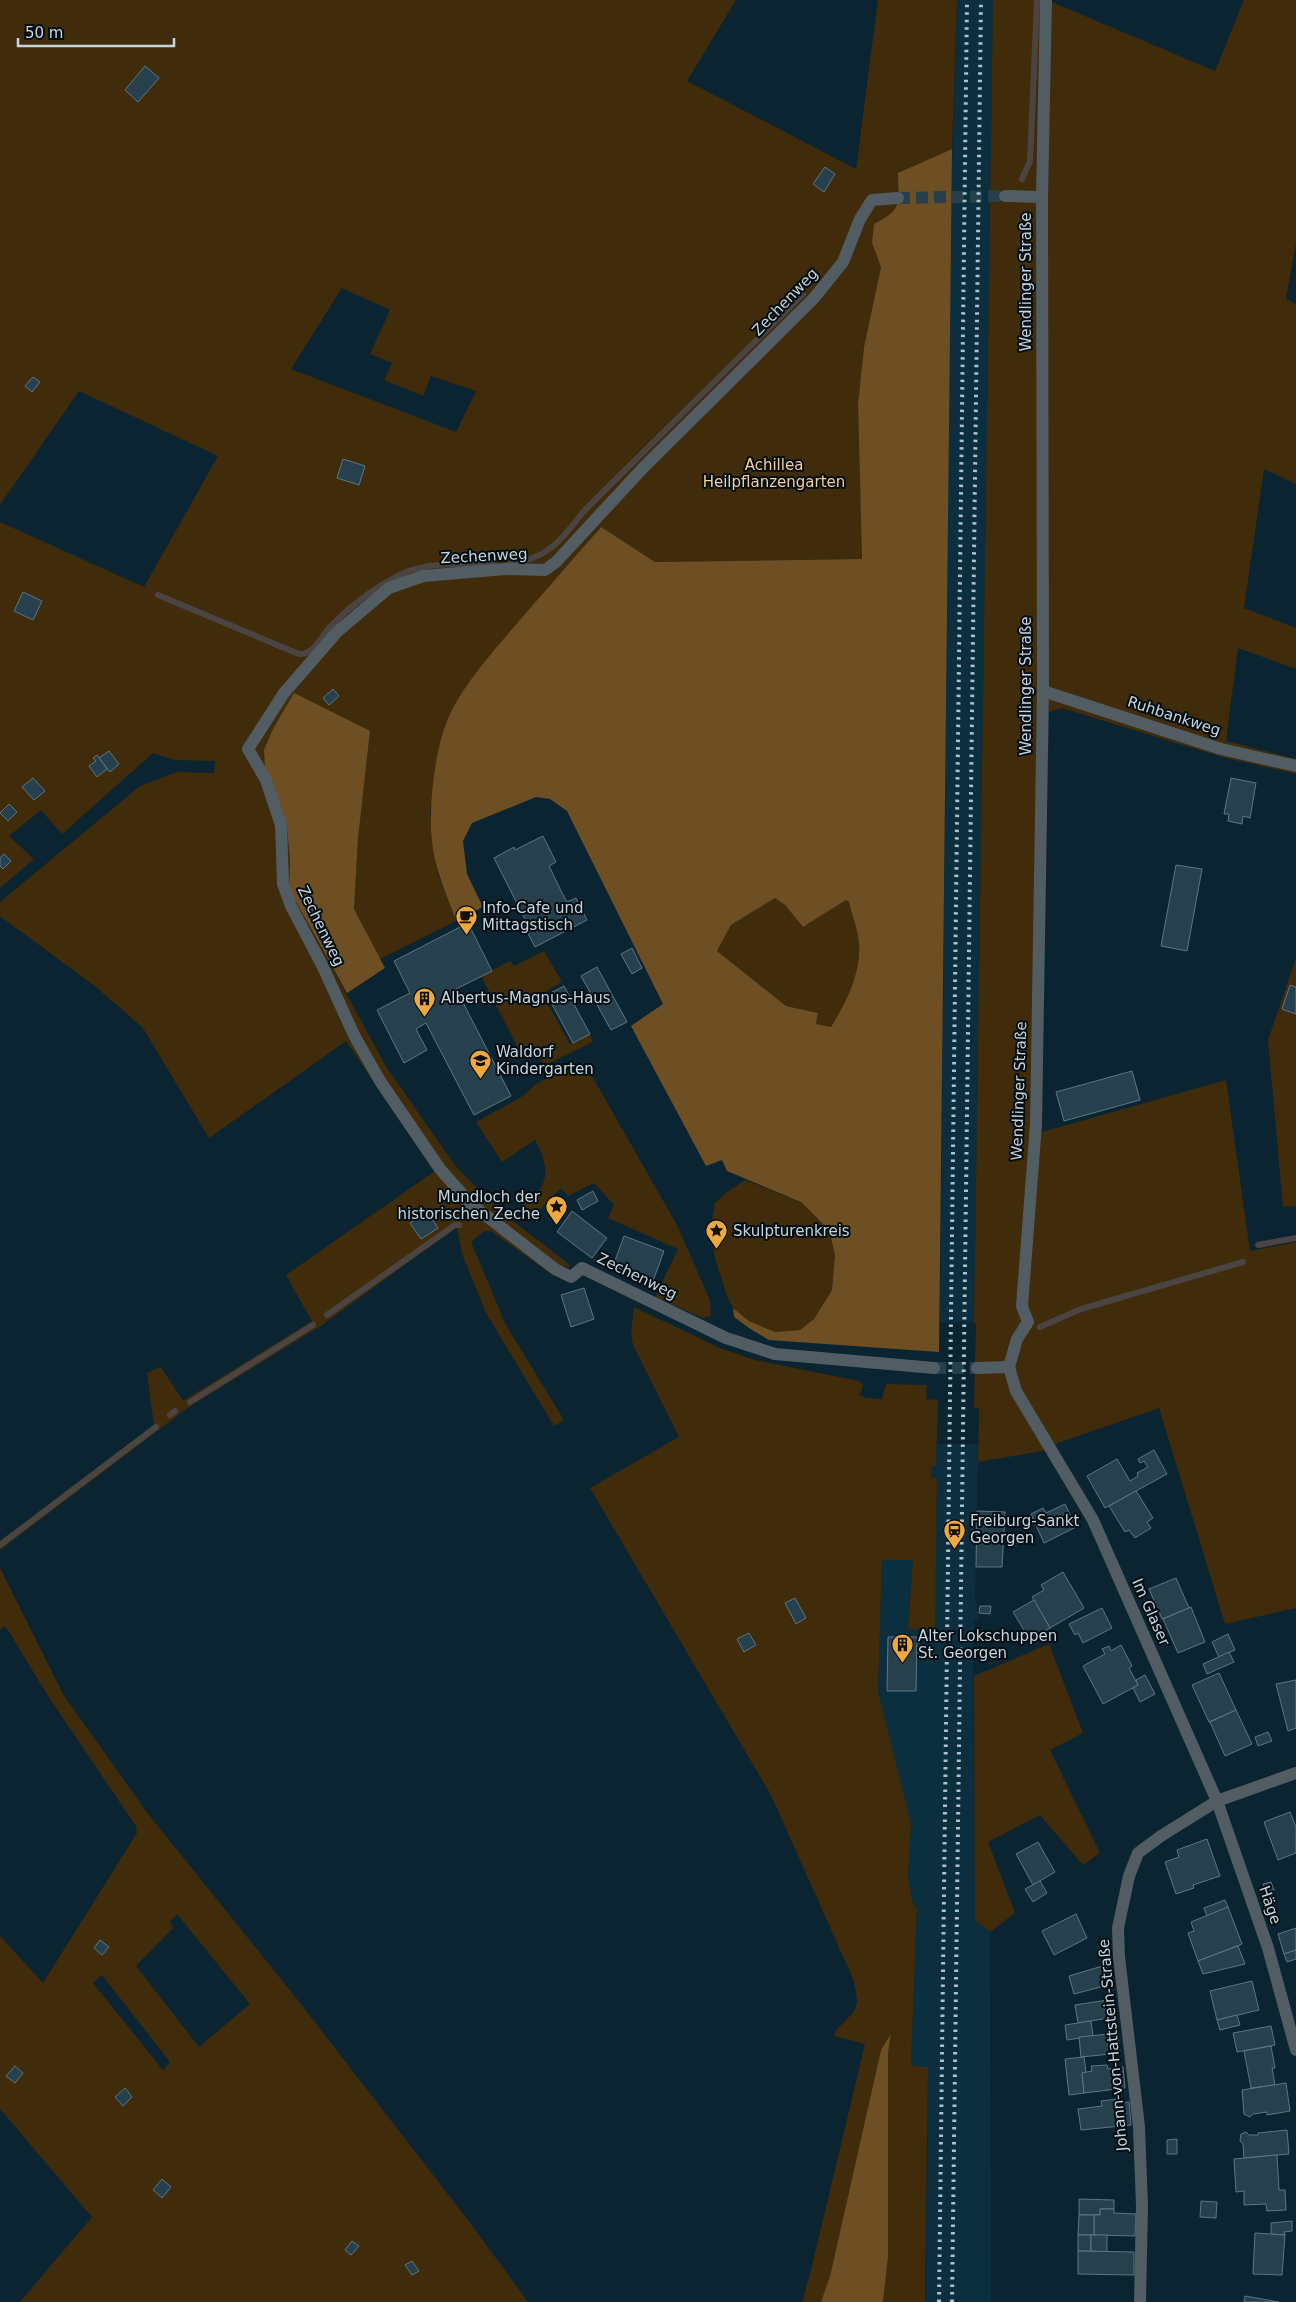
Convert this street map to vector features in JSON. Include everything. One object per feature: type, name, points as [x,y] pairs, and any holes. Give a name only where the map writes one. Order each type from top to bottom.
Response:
[{"type":"street","name":"Wendlinger Straße","points":[[1009,1367],[1017,1339],[1028,1322],[1022,1306],[1036,1124],[1043,691],[1042,197],[1046,0]]},
{"type":"street","points":[[1005,196],[1042,197]]},
{"type":"street","name":"Zechenweg","points":[[898,198],[872,200],[860,219],[843,262],[814,298],[642,469],[556,562],[545,570],[505,569],[423,576],[388,588],[337,632],[284,693],[248,750],[266,780],[281,825],[283,884],[291,906],[322,965],[355,1037],[380,1081],[440,1169],[471,1204],[530,1252],[555,1269],[571,1277],[582,1268],[726,1338],[775,1354],[934,1368]]},
{"type":"street","name":"Ruhbankweg","points":[[1043,691],[1221,749],[1296,766]]},
{"type":"street","points":[[977,1368],[1009,1367]]},
{"type":"street","name":"Im Glaser","points":[[1009,1367],[1016,1390],[1094,1520],[1217,1801]]},
{"type":"street","points":[[1217,1801],[1296,1773]]},
{"type":"street","name":"Häge","points":[[1217,1801],[1268,1948],[1296,2050]]},
{"type":"street","name":"Johann-von-Hattstein-Straße","points":[[1140,2302],[1142,2225],[1139,2126],[1119,1957],[1118,1928],[1130,1876],[1138,1853],[1161,1836],[1217,1801]]},
{"type":"shaded area","points":[[957,0],[993,0],[974,1323],[940,1322],[951,207]]},
{"type":"shaded area","points":[[952,149],[939,1352],[769,1340],[734,1317],[733,1308],[749,1321],[775,1332],[800,1330],[814,1319],[832,1290],[835,1255],[829,1230],[801,1202],[727,1171],[722,1160],[706,1166],[631,1026],[663,1004],[567,811],[550,799],[536,797],[472,823],[463,841],[467,874],[483,907],[456,921],[437,868],[431,834],[433,780],[436,761],[445,726],[451,712],[473,676],[601,527],[655,562],[862,559],[858,404],[864,347],[881,267],[872,243],[874,224],[890,214],[897,204],[898,173]],"holes":[[[775,898],[785,905],[803,927],[846,900],[849,902],[859,944],[858,966],[847,998],[831,1027],[816,1024],[818,1013],[786,1006],[717,951],[731,925]]]},
{"type":"shaded area","points":[[294,693],[370,731],[358,839],[354,909],[385,968],[347,993],[289,889],[290,860],[287,828],[265,767],[264,750],[273,729]]},
{"type":"shaded area","points":[[937,1444],[978,1444],[975,1602],[977,1602],[978,1620],[974,1620],[973,1645],[975,1920],[990,1932],[991,2302],[926,2302],[928,2067],[911,2066],[917,1909],[913,1904],[908,1877],[911,1824],[878,1692],[882,1560],[913,1560],[908,1629],[934,1630],[937,1479],[931,1478],[932,1466],[936,1465]]},
{"type":"shaded area","points":[[891,2034],[888,2053],[888,2257],[883,2302],[821,2302],[830,2276],[881,2050]]},
{"type":"green space","name":"Achillea Heilpflanzengarten","points":[[0,0],[736,0],[687,81],[856,169],[878,0],[957,0],[952,149],[898,173],[898,205],[872,243],[881,267],[864,347],[858,404],[862,559],[655,562],[600,527],[451,712],[441,742],[430,814],[439,876],[456,921],[380,959],[354,909],[358,839],[370,731],[287,828],[290,860],[289,889],[387,1068],[457,1168],[504,1214],[570,1265],[569,1267],[559,1266],[554,1276],[491,1231],[484,1231],[471,1242],[506,1325],[564,1420],[554,1426],[486,1313],[462,1254],[457,1227],[322,1325],[189,1407],[0,1550],[0,1541],[154,1425],[147,1373],[161,1367],[183,1401],[312,1321],[286,1275],[435,1171],[346,1041],[209,1138],[143,1028],[96,987],[0,916],[0,902],[140,786],[177,772],[214,773],[215,761],[174,760],[153,753],[62,834],[41,810],[9,836],[34,859],[0,888],[0,522],[144,587],[218,456],[79,391],[0,505]],"holes":[[[342,288],[390,310],[370,354],[392,363],[384,380],[423,396],[431,376],[476,391],[456,432],[291,369]]]},
{"type":"green space","points":[[993,0],[1047,0],[1215,71],[1244,0],[1296,0],[1296,243],[1286,299],[1296,304],[1296,484],[1264,469],[1244,608],[1296,628],[1296,669],[1238,648],[1226,741],[1296,759],[1296,774],[1222,757],[1062,708],[1046,713],[1042,1132],[1226,1080],[1250,1251],[1296,1242],[1296,1608],[1225,1624],[1159,1408],[1058,1443],[1042,1451],[978,1462],[979,1409],[974,1408],[976,1324],[974,1323]]},
{"type":"green space","points":[[775,898],[785,905],[803,927],[846,900],[849,902],[859,944],[858,966],[847,998],[831,1027],[816,1024],[817,1013],[786,1006],[717,951],[731,925]]},
{"type":"green space","points":[[544,951],[562,982],[542,994],[570,1044],[590,1034],[593,1042],[544,1066],[534,1047],[529,1045],[518,1048],[481,976],[510,961],[514,966]]},
{"type":"green space","points":[[1296,958],[1296,1206],[1283,1207],[1268,1040]]},
{"type":"green space","points":[[584,1062],[677,1225],[710,1300],[711,1316],[703,1318],[655,1297],[678,1249],[608,1218],[614,1205],[594,1183],[568,1196],[561,1188],[533,1217],[521,1206],[538,1192],[545,1177],[544,1160],[535,1140],[502,1162],[476,1122],[523,1096],[537,1083]]},
{"type":"green space","points":[[745,1180],[801,1202],[829,1230],[835,1255],[832,1290],[814,1319],[800,1330],[775,1332],[749,1321],[733,1308],[727,1296],[714,1255],[712,1221],[715,1203]]},
{"type":"green space","points":[[634,1307],[720,1348],[755,1360],[859,1381],[863,1385],[861,1393],[858,1394],[866,1398],[882,1399],[886,1384],[927,1385],[926,1399],[938,1400],[936,1466],[932,1466],[931,1478],[937,1478],[935,1630],[908,1629],[913,1560],[882,1560],[878,1691],[911,1824],[908,1877],[913,1904],[917,1909],[911,2066],[928,2067],[925,2302],[883,2302],[888,2257],[888,2053],[891,2035],[881,2050],[830,2276],[821,2302],[802,2302],[865,2044],[834,2036],[856,2007],[857,1999],[854,1981],[771,1795],[590,1488],[679,1437],[633,1345],[631,1334]]},
{"type":"green space","points":[[0,1568],[63,1694],[145,1810],[297,1999],[471,2224],[528,2302],[20,2302],[92,2217],[0,2109],[0,1936],[43,1983],[137,1833],[136,1826],[48,1696],[8,1630],[4,1626],[0,1630]],"holes":[[[177,1914],[250,2004],[199,2047],[136,1966],[173,1928],[170,1922]],[[102,1975],[170,2062],[163,2070],[93,1983]]]},
{"type":"green space","points":[[1049,1644],[1083,1733],[1050,1750],[1100,1853],[1083,1865],[1040,1815],[988,1842],[1015,1913],[990,1932],[975,1920],[974,1676]]},
{"type":"building","points":[[145,66],[159,78],[138,102],[125,90]]},
{"type":"building","points":[[825,167],[835,174],[824,192],[813,184]]},
{"type":"building","points":[[33,377],[40,382],[32,392],[25,386]]},
{"type":"building","points":[[343,459],[365,466],[359,485],[337,478]]},
{"type":"building","points":[[23,592],[42,601],[33,620],[14,611]]},
{"type":"building","points":[[333,689],[339,696],[329,705],[323,698]]},
{"type":"building","points":[[109,751],[119,764],[110,772],[99,758]]},
{"type":"building","points":[[97,755],[107,769],[97,777],[89,766],[96,761],[93,758]]},
{"type":"building","points":[[33,778],[45,791],[34,800],[22,787]]},
{"type":"building","points":[[1231,778],[1256,783],[1250,818],[1243,816],[1242,824],[1228,821],[1229,814],[1224,814]]},
{"type":"building","points":[[9,804],[17,812],[8,821],[0,813]]},
{"type":"building","points":[[543,836],[556,862],[549,866],[563,895],[567,902],[576,898],[587,920],[535,947],[522,922],[526,921],[494,858],[514,847],[515,850]]},
{"type":"building","points":[[4,854],[11,861],[3,869],[0,866],[0,858]]},
{"type":"building","points":[[1176,865],[1202,869],[1187,951],[1161,946]]},
{"type":"building","name":"Albertus-Magnus-Haus","points":[[468,923],[492,971],[456,989],[511,1096],[474,1115],[426,1023],[416,1029],[427,1050],[404,1063],[377,1010],[410,993],[394,961]]},
{"type":"building","points":[[632,948],[642,968],[632,974],[621,954]]},
{"type":"building","points":[[597,967],[627,1022],[611,1030],[581,976]]},
{"type":"building","points":[[1290,985],[1296,987],[1296,1014],[1282,1009]]},
{"type":"building","points":[[564,986],[590,1034],[573,1043],[547,995]]},
{"type":"building","points":[[1132,1071],[1140,1100],[1064,1121],[1056,1092]]},
{"type":"building","points":[[593,1191],[598,1201],[582,1210],[577,1200]]},
{"type":"building","points":[[427,1211],[438,1228],[421,1239],[410,1223]]},
{"type":"building","points":[[572,1211],[607,1238],[592,1258],[557,1232]]},
{"type":"building","points":[[624,1236],[664,1251],[653,1281],[613,1266]]},
{"type":"building","points":[[584,1288],[594,1319],[571,1327],[561,1295]]},
{"type":"building","points":[[1154,1450],[1167,1474],[1105,1508],[1087,1476],[1117,1459],[1130,1481],[1138,1476],[1137,1473],[1148,1467],[1144,1461],[1140,1463],[1138,1459]]},
{"type":"building","points":[[1136,1491],[1153,1518],[1147,1522],[1151,1528],[1135,1538],[1129,1530],[1125,1532],[1109,1506]]},
{"type":"building","points":[[1065,1504],[1076,1527],[1044,1543],[1031,1514],[1043,1508],[1046,1513]]},
{"type":"building","points":[[977,1511],[1005,1512],[1002,1567],[976,1567]]},
{"type":"building","points":[[1063,1572],[1084,1608],[1050,1628],[1032,1597],[1044,1590],[1041,1585]]},
{"type":"building","points":[[1176,1578],[1189,1608],[1162,1619],[1149,1589]]},
{"type":"building","points":[[795,1598],[806,1618],[796,1624],[785,1603]]},
{"type":"building","points":[[1034,1600],[1050,1628],[1030,1640],[1013,1612]]},
{"type":"building","points":[[980,1606],[991,1606],[990,1614],[979,1613]]},
{"type":"building","points":[[1191,1607],[1205,1642],[1178,1653],[1163,1619]]},
{"type":"building","points":[[1102,1608],[1112,1628],[1083,1643],[1078,1633],[1075,1635],[1069,1624]]},
{"type":"building","points":[[749,1633],[756,1645],[744,1652],[737,1639]]},
{"type":"building","points":[[1228,1634],[1235,1650],[1219,1657],[1212,1642]]},
{"type":"building","name":"Alter Lokschuppen St. Georgen","points":[[888,1637],[917,1637],[916,1691],[887,1691]]},
{"type":"building","points":[[1121,1645],[1132,1666],[1129,1668],[1138,1685],[1103,1704],[1083,1666],[1105,1654],[1102,1649],[1109,1646],[1111,1651]]},
{"type":"building","points":[[1229,1652],[1234,1662],[1207,1674],[1203,1664]]},
{"type":"building","points":[[1219,1673],[1236,1710],[1209,1722],[1192,1685]]},
{"type":"building","points":[[1145,1675],[1155,1694],[1140,1702],[1133,1688],[1138,1685],[1136,1680]]},
{"type":"building","points":[[1296,1680],[1296,1728],[1288,1731],[1276,1684]]},
{"type":"building","points":[[1236,1710],[1252,1744],[1225,1756],[1210,1722]]},
{"type":"building","points":[[1268,1732],[1272,1741],[1258,1746],[1255,1737]]},
{"type":"building","points":[[1290,1812],[1296,1827],[1296,1853],[1278,1860],[1264,1822]]},
{"type":"building","points":[[1207,1839],[1220,1876],[1193,1885],[1194,1888],[1176,1894],[1165,1862],[1179,1857],[1177,1850]]},
{"type":"building","points":[[1038,1842],[1055,1872],[1033,1885],[1016,1854]]},
{"type":"building","points":[[1040,1881],[1047,1893],[1033,1902],[1025,1889]]},
{"type":"building","points":[[1271,1882],[1274,1890],[1266,1893],[1263,1884]]},
{"type":"building","points":[[1225,1900],[1228,1907],[1207,1916],[1204,1908]]},
{"type":"building","points":[[1228,1907],[1242,1944],[1198,1961],[1188,1933],[1194,1931],[1191,1922]]},
{"type":"building","points":[[1076,1914],[1087,1938],[1054,1955],[1042,1931]]},
{"type":"building","points":[[1296,1928],[1296,1950],[1284,1954],[1278,1934]]},
{"type":"building","points":[[100,1940],[109,1947],[102,1955],[94,1948]]},
{"type":"building","points":[[1238,1946],[1245,1964],[1203,1974],[1198,1961]]},
{"type":"building","points":[[1296,1950],[1296,1959],[1287,1962],[1284,1954]]},
{"type":"building","points":[[1106,1965],[1112,1984],[1074,1994],[1069,1976]]},
{"type":"building","points":[[1252,1981],[1259,2010],[1217,2020],[1210,1991]]},
{"type":"building","points":[[1114,1999],[1116,2017],[1078,2023],[1075,2005]]},
{"type":"building","points":[[1237,2015],[1240,2025],[1220,2030],[1217,2020]]},
{"type":"building","points":[[1091,2021],[1093,2036],[1067,2040],[1065,2025]]},
{"type":"building","points":[[1271,2026],[1275,2045],[1237,2052],[1233,2033]]},
{"type":"building","points":[[1118,2033],[1120,2053],[1081,2057],[1079,2037]]},
{"type":"building","points":[[1271,2046],[1275,2068],[1272,2068],[1275,2085],[1251,2088],[1244,2051]]},
{"type":"building","points":[[1084,2057],[1086,2072],[1082,2073],[1084,2093],[1069,2095],[1065,2059]]},
{"type":"building","points":[[1107,2065],[1108,2069],[1123,2067],[1125,2088],[1084,2093],[1082,2073],[1092,2071],[1091,2066]]},
{"type":"building","points":[[15,2066],[23,2073],[15,2083],[6,2076]]},
{"type":"building","points":[[1286,2083],[1290,2111],[1267,2115],[1267,2112],[1253,2114],[1250,2117],[1244,2114],[1242,2090]]},
{"type":"building","points":[[125,2088],[132,2097],[123,2106],[115,2097]]},
{"type":"building","points":[[1118,2099],[1119,2103],[1129,2102],[1131,2125],[1081,2130],[1078,2109],[1102,2106],[1101,2101]]},
{"type":"building","points":[[1287,2130],[1289,2154],[1244,2158],[1243,2144],[1240,2141],[1241,2134],[1246,2132],[1249,2135],[1258,2135],[1258,2133]]},
{"type":"building","points":[[1177,2139],[1177,2154],[1167,2154],[1167,2140]]},
{"type":"building","points":[[1277,2155],[1279,2190],[1285,2190],[1286,2210],[1267,2211],[1266,2204],[1244,2205],[1244,2191],[1236,2192],[1234,2159]]},
{"type":"building","points":[[162,2179],[171,2187],[162,2198],[153,2190]]},
{"type":"building","points":[[1079,2199],[1114,2200],[1114,2209],[1100,2209],[1100,2215],[1079,2215]]},
{"type":"building","points":[[1201,2201],[1217,2202],[1216,2218],[1200,2217]]},
{"type":"building","points":[[1100,2209],[1114,2209],[1114,2213],[1136,2214],[1135,2236],[1094,2235],[1094,2215],[1100,2215]]},
{"type":"building","points":[[1079,2215],[1094,2215],[1094,2235],[1078,2235]]},
{"type":"building","points":[[1292,2221],[1292,2231],[1284,2232],[1285,2235],[1271,2234],[1271,2223]]},
{"type":"building","points":[[1255,2233],[1285,2235],[1282,2275],[1253,2274]]},
{"type":"building","points":[[1078,2235],[1091,2235],[1091,2251],[1078,2251]]},
{"type":"building","points":[[1091,2235],[1107,2235],[1107,2252],[1091,2251]]},
{"type":"building","points":[[352,2241],[359,2246],[351,2255],[345,2250]]},
{"type":"building","points":[[1078,2251],[1134,2252],[1134,2275],[1078,2274]]},
{"type":"building","points":[[412,2261],[419,2271],[412,2275],[405,2265]]},
{"type":"building","points":[[1245,2296],[1279,2302],[1244,2302]]},
{"type":"waterway","points":[[1022,179],[1030,161],[1037,0]]},
{"type":"waterway","points":[[509,564],[534,558],[560,540],[583,512],[803,294]]},
{"type":"waterway","points":[[158,595],[299,654],[304,654],[313,649],[329,628],[355,604],[385,583],[406,572],[437,565],[494,564]]},
{"type":"waterway","points":[[327,1315],[455,1225],[459,1225]]},
{"type":"waterway","points":[[1258,1245],[1296,1238]]},
{"type":"waterway","points":[[1040,1327],[1081,1309],[1243,1262]]},
{"type":"waterway","points":[[190,1402],[313,1325]]},
{"type":"waterway","points":[[170,1415],[175,1411]]},
{"type":"waterway","points":[[0,1545],[156,1427]]},
{"type":"tunnel","points":[[898,198],[1005,196]]},
{"type":"tunnel","points":[[934,1368],[977,1368]]},
{"type":"railway","points":[[939,2302],[967,0]]},
{"type":"railway","points":[[952,2302],[981,0]]},
{"type":"place","name":"Info-Cafe und Mittagstisch","points":[[466,936]]},
{"type":"place","name":"Albertus-Magnus-Haus","points":[[425,1017]]},
{"type":"place","name":"Waldorf Kindergarten","points":[[480,1080]]},
{"type":"place","name":"Mundloch der historischen Zeche","points":[[556,1225]]},
{"type":"place","name":"Skulpturenkreis","points":[[717,1250]]},
{"type":"place","name":"Freiburg-Sankt Georgen","points":[[954,1549]]},
{"type":"place","name":"Alter Lokschuppen St. Georgen","points":[[902,1664]]}]
